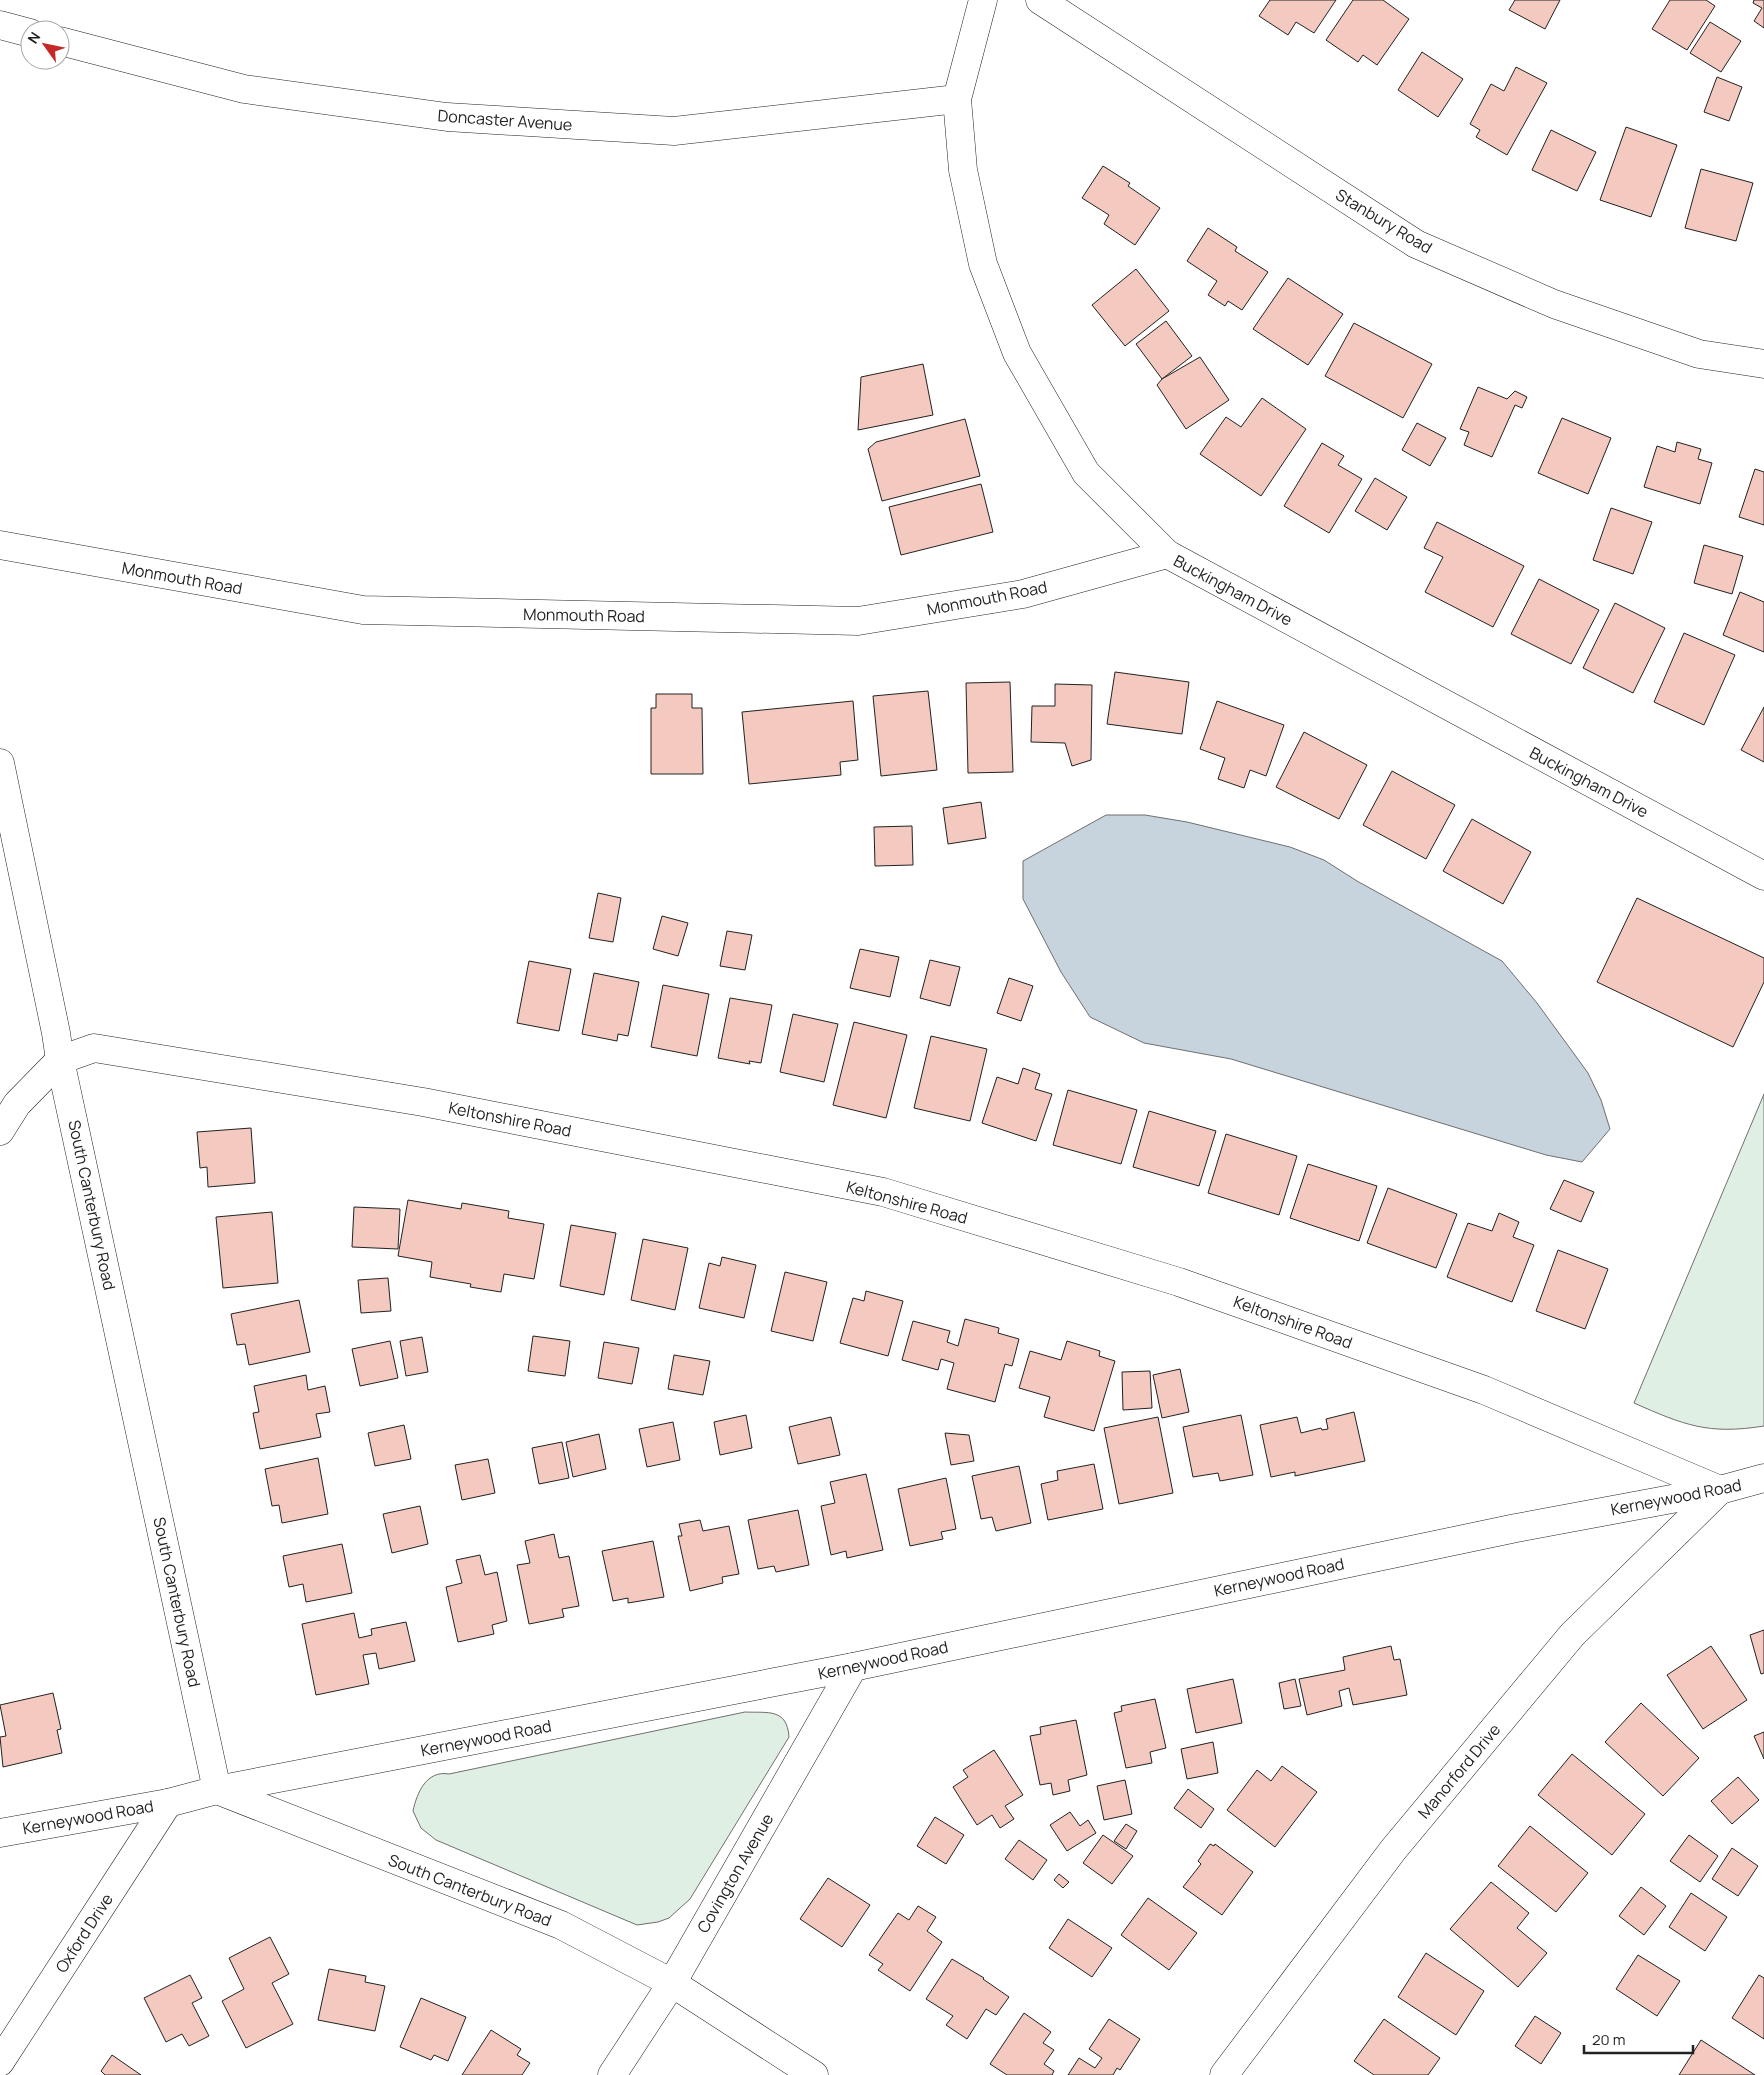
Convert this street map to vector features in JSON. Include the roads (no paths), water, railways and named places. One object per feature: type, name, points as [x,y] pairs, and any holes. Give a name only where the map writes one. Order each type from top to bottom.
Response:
[{"type":"street","name":"Buckingham Drive","points":[[983,0],[957,100],[963,170],[983,264],[1017,353],[1086,473],[1167,554],[1764,876]]},
{"type":"street","name":"Stanbury Road","points":[[1040,0],[1416,244],[1554,304],[1699,354],[1764,364]]},
{"type":"street","points":[[0,25],[20,30]]},
{"type":"street","name":"Doncaster Avenue","points":[[70,44],[244,89],[447,117],[674,131],[957,100]]},
{"type":"street","name":"Monmouth Road","points":[[0,546],[363,610],[858,621],[1023,594],[1167,554]]},
{"type":"street","name":"South Canterbury Road","points":[[0,763],[60,1060],[217,1790],[561,1925],[672,1983],[814,2075]]},
{"type":"street","name":"Keltonshire Road","points":[[60,1060],[94,1048],[104,1049],[423,1102],[883,1192],[1197,1288],[1484,1390],[1720,1490]]},
{"type":"street","points":[[0,1131],[17,1104],[60,1060]]},
{"type":"street","name":"Kerneywood Road","points":[[0,1833],[168,1803],[217,1790],[853,1667],[1516,1528],[1720,1490],[1764,1478]]},
{"type":"street","name":"Manorford Drive","points":[[1224,2075],[1392,1850],[1572,1635],[1720,1490]]},
{"type":"street","name":"Covington Avenue","points":[[612,2075],[672,1983],[853,1667]]},
{"type":"street","name":"Oxford Drive","points":[[0,2062],[168,1803]]}]
